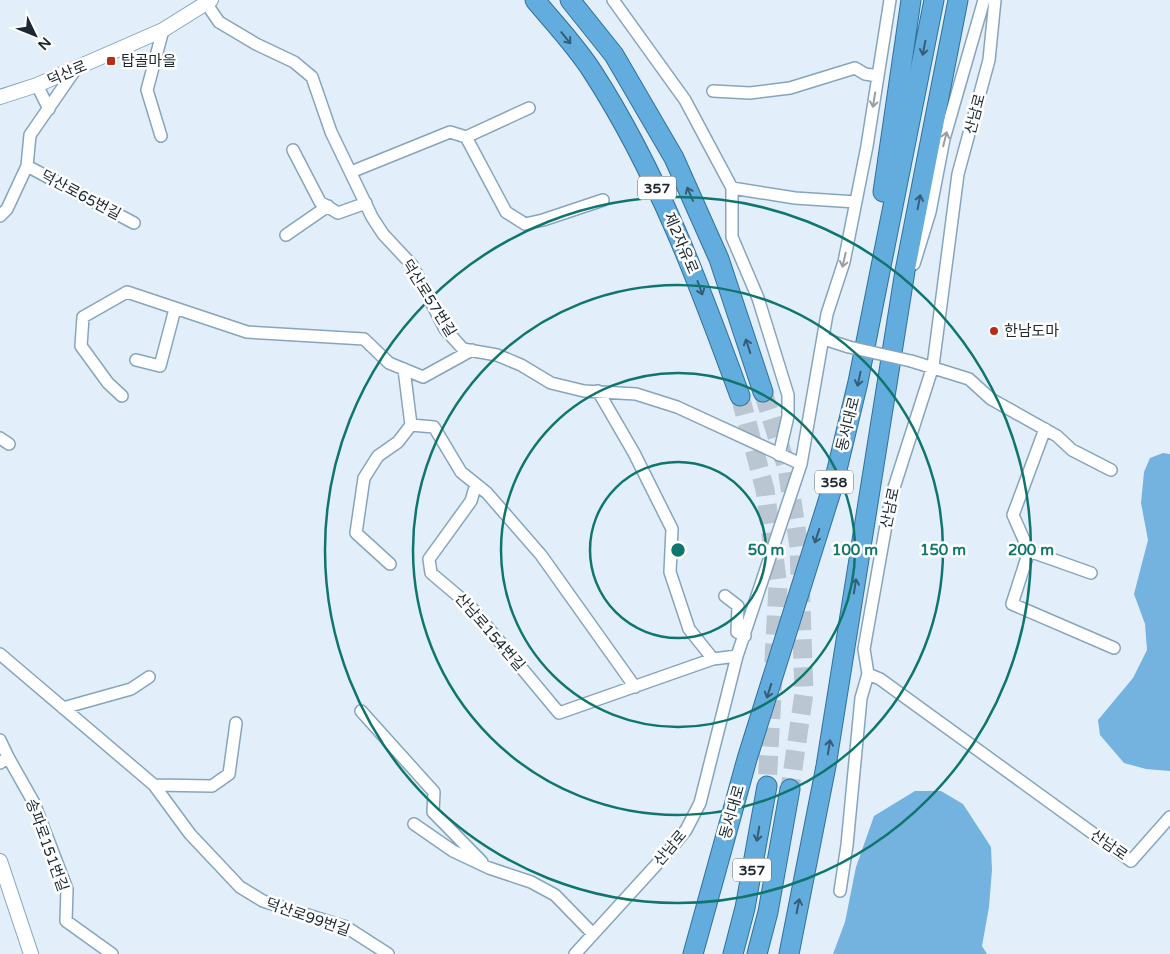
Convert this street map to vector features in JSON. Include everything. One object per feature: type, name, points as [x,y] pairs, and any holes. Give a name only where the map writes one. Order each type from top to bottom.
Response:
[{"type":"highway","name":"제2자유로","points":[[535,0],[592,70],[650,170],[694,269],[740,396]]},
{"type":"highway","name":"제2자유로","points":[[570,0],[614,55],[674,158],[719,258],[764,392]]},
{"type":"highway","points":[[868,332],[867,278],[892,138],[910,0]]},
{"type":"highway","name":"동서대로","points":[[693,954],[747,759],[834,482],[868,332],[934,0]]},
{"type":"highway","name":"동서대로","points":[[788,954],[826,766],[897,321],[958,0]]},
{"type":"highway","name":"357","points":[[732,954],[745,908],[767,786]]},
{"type":"highway","name":"357","points":[[757,954],[768,912],[790,789]]},
{"type":"street","points":[[613,0],[685,100],[732,188],[732,237],[758,298],[788,396],[788,416],[779,455]]},
{"type":"street","name":"산남로","points":[[575,954],[686,830],[700,803],[737,656],[801,464],[827,314],[844,262],[856,202],[890,0]]},
{"type":"street","points":[[897,321],[930,212],[944,139],[984,0]]},
{"type":"street","name":"산남로","points":[[995,0],[989,60],[958,174],[933,366],[890,498],[864,649],[868,674],[880,679],[1131,861],[1170,817]]},
{"type":"street","name":"덕산로","points":[[0,97],[37,86],[164,30],[209,2]]},
{"type":"street","name":"덕산로57번길","points":[[209,2],[219,22],[256,44],[294,62],[312,77],[331,132],[383,234],[412,265],[445,329],[463,349],[505,358],[551,383],[584,391],[636,394],[677,407],[801,464]]},
{"type":"street","points":[[161,136],[147,90],[164,30]]},
{"type":"street","points":[[713,91],[750,92],[790,88],[855,68],[865,74],[878,76]]},
{"type":"street","name":"덕산로65번길","points":[[0,216],[7,209],[27,166],[30,135],[75,70]]},
{"type":"street","points":[[37,86],[49,109]]},
{"type":"street","points":[[351,172],[450,132],[466,137],[529,108]]},
{"type":"street","points":[[466,137],[506,212],[526,224],[604,200]]},
{"type":"street","points":[[293,150],[320,202],[338,213],[366,203]]},
{"type":"street","name":"덕산로65번길","points":[[27,166],[134,223]]},
{"type":"street","points":[[732,188],[795,198],[856,202]]},
{"type":"street","points":[[286,235],[328,206]]},
{"type":"street","points":[[122,396],[108,383],[81,346],[83,317],[127,292],[175,310],[247,332],[364,338],[388,363],[423,377],[472,350]]},
{"type":"street","points":[[136,360],[160,366],[175,310]]},
{"type":"street","points":[[824,339],[848,347],[933,366],[969,379],[991,400],[1057,436],[1072,450],[1111,470]]},
{"type":"street","points":[[390,564],[356,533],[364,478],[378,456],[398,442],[411,426],[404,369]]},
{"type":"street","points":[[598,391],[634,453],[672,529],[670,572],[689,629],[713,659]]},
{"type":"street","points":[[411,426],[434,427],[461,472],[487,493],[541,555],[635,687]]},
{"type":"street","points":[[1045,429],[1012,516],[1029,551],[1012,604],[1114,648]]},
{"type":"street","name":"산남로154번길","points":[[476,484],[471,500],[429,559],[431,573],[470,606],[559,713],[713,659],[737,656]]},
{"type":"street","points":[[1029,551],[1091,573]]},
{"type":"street","points":[[725,596],[738,606],[737,632],[745,636]]},
{"type":"street","name":"덕산로99번길","points":[[1,659],[63,708],[154,785],[190,834],[240,887],[263,901],[346,927],[388,954]]},
{"type":"street","points":[[840,891],[847,845],[861,698],[868,674]]},
{"type":"street","points":[[63,708],[131,689],[149,677]]},
{"type":"street","points":[[361,711],[434,792],[433,812],[489,868]]},
{"type":"street","points":[[154,785],[212,786],[224,778],[229,774],[236,723]]},
{"type":"street","points":[[0,740],[4,760]]},
{"type":"street","name":"송파로151번길","points":[[4,760],[34,803],[67,889],[66,921],[112,954]]},
{"type":"street","points":[[414,824],[453,851],[489,868],[531,882],[556,895],[593,934]]},
{"type":"street","points":[[0,862],[31,954]]},
{"type":"shaded area","points":[[1163,453],[1170,454],[1170,771],[1146,769],[1124,763],[1100,735],[1098,720],[1133,678],[1147,650],[1145,624],[1134,594],[1148,540],[1141,503],[1144,472],[1150,458]]},
{"type":"shaded area","points":[[915,791],[941,791],[963,804],[991,847],[992,870],[989,907],[982,946],[987,954],[833,954],[845,922],[856,867],[874,816]]},
{"type":"tunnel","points":[[763,392],[787,468],[799,547],[804,693],[790,789]]},
{"type":"tunnel","points":[[740,396],[765,490],[778,586],[767,786]]},
{"type":"place","name":"탑골마을","points":[[111,61]]},
{"type":"place","name":"한남도마","points":[[994,331]]}]
